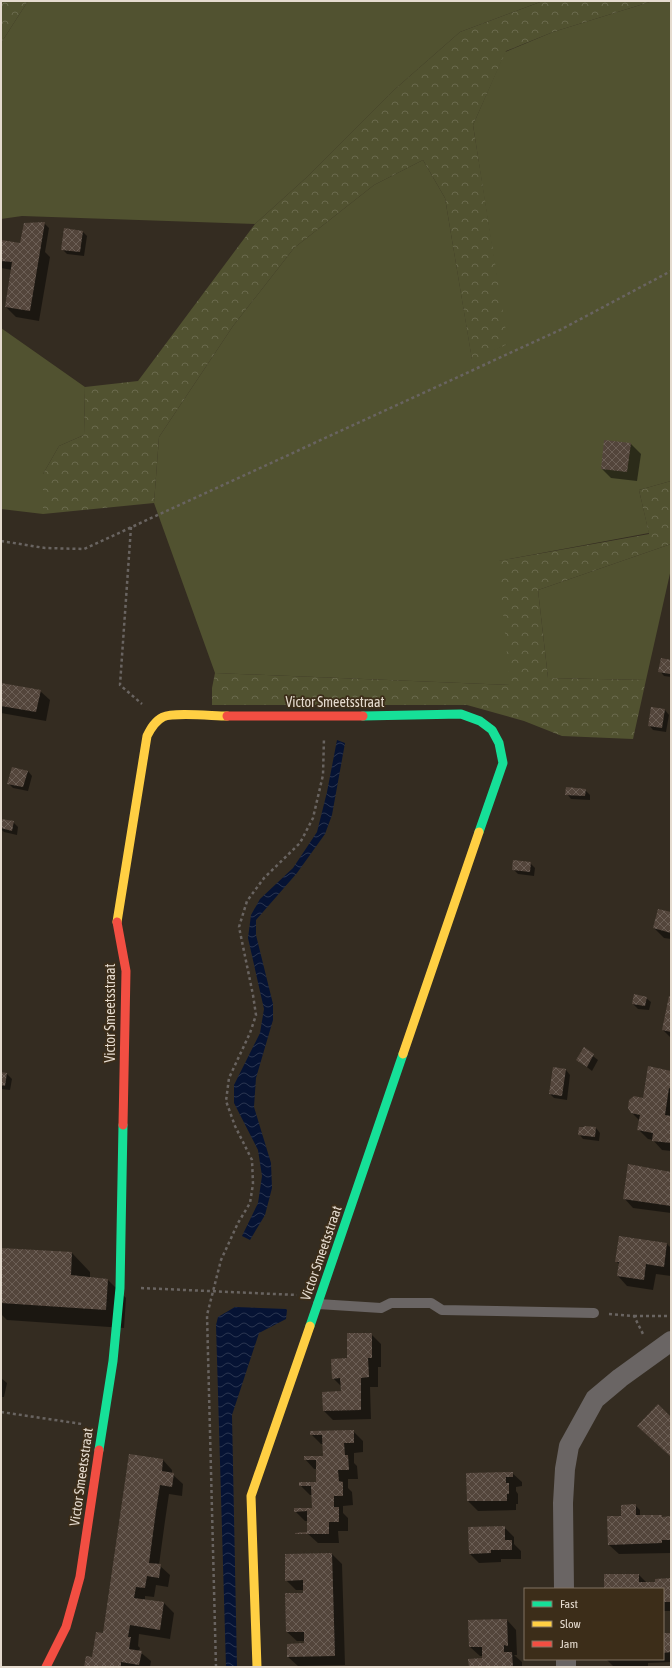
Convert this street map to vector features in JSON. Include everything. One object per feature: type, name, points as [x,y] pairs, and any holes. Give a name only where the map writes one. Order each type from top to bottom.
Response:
[{"type":"street","name":"Victor Smeetsstraat","points":[[46,1667],[66,1627],[80,1577],[113,1361],[120,1288],[126,971],[124,957],[117,933],[117,920],[147,736],[151,726],[159,718],[168,714],[324,717],[461,714],[476,719],[490,727],[501,744],[503,763],[252,1496],[257,1667]]},
{"type":"street","points":[[564,1588],[563,1503],[565,1469],[569,1446],[596,1399],[652,1353],[671,1341]]},
{"type":"lane","points":[[318,1304],[381,1308],[391,1303],[431,1303],[442,1310],[594,1314]]},
{"type":"path","points":[[1,541],[45,548],[84,549],[560,330],[671,271]]},
{"type":"path","points":[[131,527],[120,685],[159,718]]},
{"type":"path","points":[[216,1667],[207,1315],[221,1260],[238,1223],[250,1203],[253,1184],[252,1160],[235,1126],[226,1101],[230,1078],[250,1033],[256,1015],[239,927],[247,901],[264,878],[300,843],[313,818],[323,775],[324,717]]},
{"type":"path","points":[[120,1288],[297,1295]]},
{"type":"path","points":[[594,1314],[671,1316]]},
{"type":"path","points":[[634,1316],[652,1353]]},
{"type":"path","points":[[1,1412],[102,1428]]},
{"type":"green space","points":[[1,1],[28,1],[1,43]]},
{"type":"green space","points":[[28,1],[543,1],[460,32],[394,90],[307,177],[255,224],[22,216],[1,219],[1,43]]},
{"type":"green space","points":[[543,1],[653,1],[553,32],[506,51],[473,125],[508,344],[472,360],[445,198],[423,160],[374,185],[294,248],[233,326],[159,437],[154,503],[43,514],[43,474],[59,446],[84,435],[85,387],[138,381],[255,224],[307,177],[394,90],[460,32]]},
{"type":"green space","points":[[653,1],[671,1],[671,481],[639,490],[649,533],[499,561],[511,685],[215,673],[154,503],[159,437],[233,326],[294,248],[374,185],[423,160],[445,198],[472,359],[507,344],[473,125],[505,52],[553,32]]},
{"type":"green space","points":[[1,328],[85,387],[84,435],[59,446],[43,474],[43,514],[1,509]]},
{"type":"green space","points":[[671,481],[671,544],[538,590],[548,678],[646,680],[633,739],[562,736],[524,721],[467,705],[212,705],[212,688],[215,673],[510,685],[498,561],[649,534],[639,490]]},
{"type":"green space","points":[[671,544],[671,569],[646,680],[548,678],[538,590]]},
{"type":"water","points":[[337,740],[345,743],[332,815],[325,834],[297,873],[256,920],[256,935],[273,1004],[273,1020],[256,1078],[254,1107],[271,1163],[272,1188],[265,1215],[250,1240],[242,1236],[258,1203],[262,1176],[258,1150],[234,1103],[234,1085],[260,1033],[264,1009],[248,938],[251,915],[260,899],[293,868],[317,832],[327,792]]},
{"type":"water","points":[[235,1307],[287,1310],[286,1319],[259,1333],[232,1415],[237,1667],[226,1667],[216,1325],[218,1317]]},
{"type":"building","points":[[45,222],[30,311],[5,307],[12,262],[1,261],[1,240],[20,243],[24,223]]},
{"type":"building","points":[[64,228],[83,231],[80,252],[61,250]]},
{"type":"building","points":[[604,440],[631,443],[627,472],[601,469]]},
{"type":"building","points":[[661,658],[671,660],[670,674],[658,672]]},
{"type":"building","points":[[1,683],[41,690],[36,712],[1,706]]},
{"type":"building","points":[[651,707],[665,709],[662,728],[648,726]]},
{"type":"building","points":[[12,767],[28,771],[23,787],[7,784]]},
{"type":"building","points":[[566,787],[586,789],[585,796],[565,795]]},
{"type":"building","points":[[1,819],[14,821],[12,831],[1,828]]},
{"type":"building","points":[[513,860],[531,862],[530,872],[512,870]]},
{"type":"building","points":[[658,909],[671,912],[671,933],[653,928]]},
{"type":"building","points":[[634,994],[647,997],[645,1006],[632,1004]]},
{"type":"building","points":[[669,996],[671,996],[671,1032],[662,1030]]},
{"type":"building","points":[[584,1047],[594,1054],[587,1067],[576,1060]]},
{"type":"building","points":[[648,1066],[671,1071],[671,1089],[669,1088],[665,1115],[671,1116],[671,1143],[652,1141],[653,1133],[637,1130],[640,1115],[631,1113],[628,1108],[629,1100],[634,1096],[643,1098]]},
{"type":"building","points":[[553,1067],[566,1069],[562,1096],[549,1094]]},
{"type":"building","points":[[1,1072],[7,1073],[5,1086],[1,1085]]},
{"type":"building","points":[[579,1127],[596,1127],[595,1137],[578,1135]]},
{"type":"building","points":[[628,1164],[671,1172],[671,1206],[623,1199]]},
{"type":"building","points":[[619,1236],[667,1243],[664,1267],[646,1264],[644,1280],[617,1276],[619,1262],[615,1262]]},
{"type":"building","points":[[1,1248],[72,1252],[71,1275],[108,1279],[106,1310],[1,1303]]},
{"type":"building","points":[[347,1333],[372,1333],[372,1358],[368,1358],[369,1377],[361,1378],[361,1410],[323,1411],[322,1392],[341,1391],[340,1378],[332,1379],[331,1359],[347,1358]]},
{"type":"building","points":[[658,1404],[671,1417],[670,1456],[637,1426]]},
{"type":"building","points":[[354,1430],[354,1443],[344,1443],[345,1455],[348,1455],[349,1470],[338,1470],[339,1481],[343,1482],[343,1496],[334,1496],[334,1507],[339,1507],[339,1522],[329,1522],[329,1534],[295,1534],[307,1532],[307,1511],[294,1512],[294,1508],[312,1508],[311,1486],[299,1486],[299,1482],[316,1482],[316,1460],[304,1460],[304,1456],[323,1456],[322,1435],[310,1435],[310,1431]]},
{"type":"building","points":[[129,1454],[163,1459],[162,1471],[174,1473],[172,1487],[160,1485],[156,1511],[149,1563],[161,1564],[159,1578],[147,1576],[145,1588],[136,1587],[134,1598],[164,1602],[160,1630],[130,1625],[128,1637],[131,1637],[129,1649],[142,1651],[139,1665],[121,1662],[121,1667],[84,1667],[86,1656],[92,1657],[96,1632],[103,1633]]},
{"type":"building","points":[[513,1472],[513,1477],[506,1477],[506,1483],[509,1483],[509,1494],[507,1494],[507,1501],[467,1501],[466,1473]]},
{"type":"building","points":[[636,1504],[636,1515],[662,1515],[662,1517],[671,1516],[671,1540],[662,1540],[662,1543],[608,1545],[607,1516],[621,1516],[621,1505]]},
{"type":"building","points":[[505,1526],[505,1540],[512,1540],[512,1550],[491,1550],[491,1553],[469,1554],[468,1527]]},
{"type":"building","points":[[332,1553],[335,1656],[287,1657],[287,1644],[304,1643],[304,1632],[286,1632],[285,1593],[303,1593],[303,1580],[285,1581],[285,1554]]},
{"type":"building","points":[[604,1574],[639,1574],[639,1582],[655,1582],[655,1579],[671,1578],[671,1602],[664,1602],[664,1588],[604,1588]]},
{"type":"building","points":[[507,1619],[508,1646],[504,1645],[504,1652],[512,1652],[513,1667],[469,1667],[468,1659],[482,1658],[482,1647],[469,1647],[468,1620]]},
{"type":"building","points":[[664,1633],[670,1633],[671,1652],[664,1653]]},
{"type":"traffic: fast","points":[[363,716],[461,714],[480,721],[492,730],[499,743],[503,763],[479,832]]},
{"type":"traffic: fast","points":[[310,1326],[403,1054]]},
{"type":"traffic: fast","points":[[99,1450],[113,1361],[120,1288],[123,1125]]},
{"type":"traffic: slow","points":[[117,922],[147,736],[154,725],[163,717],[184,714],[227,716]]},
{"type":"traffic: slow","points":[[403,1054],[479,832]]},
{"type":"traffic: slow","points":[[257,1667],[251,1496],[310,1326]]},
{"type":"traffic: jam","points":[[227,716],[363,716]]},
{"type":"traffic: jam","points":[[117,922],[126,971],[123,1125]]},
{"type":"traffic: jam","points":[[46,1667],[66,1627],[80,1577],[99,1450]]}]
